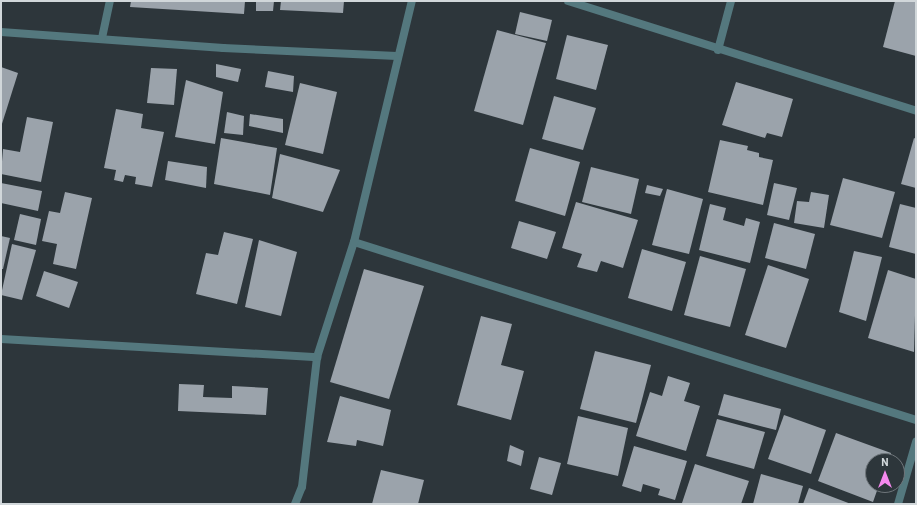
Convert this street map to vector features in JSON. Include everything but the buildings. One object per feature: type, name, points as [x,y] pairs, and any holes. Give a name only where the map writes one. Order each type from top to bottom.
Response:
[{"type":"street","points":[[102,38],[110,1]]},
{"type":"street","points":[[295,504],[302,487],[317,357],[354,242],[397,56],[412,1]]},
{"type":"street","points":[[568,1],[718,50],[916,111]]},
{"type":"street","points":[[718,50],[731,1]]},
{"type":"street","points":[[1,32],[102,38],[222,48],[397,56]]},
{"type":"street","points":[[354,242],[916,420]]},
{"type":"street","points":[[1,339],[317,357]]},
{"type":"street","points":[[898,504],[916,442]]}]
